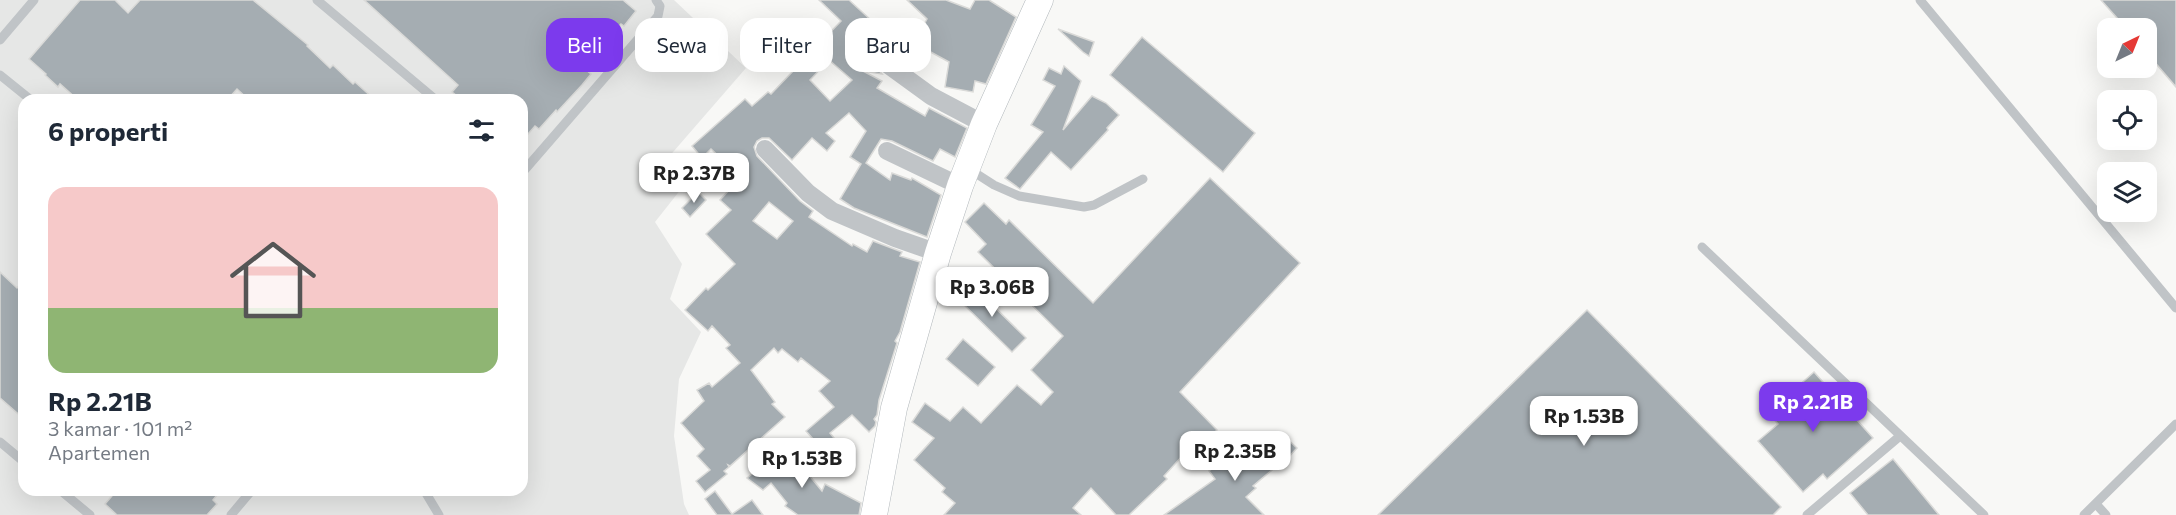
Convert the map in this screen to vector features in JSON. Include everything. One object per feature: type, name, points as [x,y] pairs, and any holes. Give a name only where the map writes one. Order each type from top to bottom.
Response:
[{"type":"main road","points":[[874,515],[894,408],[938,253],[984,124],[1036,2]]},
{"type":"street","points":[[898,72],[931,96],[984,124]]},
{"type":"street","points":[[765,149],[808,193],[832,211],[895,238],[938,253]]},
{"type":"street","points":[[887,151],[964,177]]},
{"type":"lane","points":[[0,40],[34,0]]},
{"type":"lane","points":[[317,0],[429,94]]},
{"type":"lane","points":[[528,166],[658,16],[660,6],[656,0]]},
{"type":"lane","points":[[1920,0],[2176,308]]},
{"type":"lane","points":[[0,75],[24,94]]},
{"type":"lane","points":[[964,177],[994,185],[1020,196],[1084,207],[1094,206],[1143,178]]},
{"type":"lane","points":[[1702,247],[1984,515]]},
{"type":"lane","points":[[2084,515],[2176,424]]},
{"type":"lane","points":[[1807,515],[1900,436]]},
{"type":"lane","points":[[0,442],[18,457]]},
{"type":"lane","points":[[67,496],[90,515]]},
{"type":"lane","points":[[231,515],[247,496]]},
{"type":"lane","points":[[427,496],[438,515]]},
{"type":"lane","points":[[2096,504],[2106,515]]},
{"type":"shaded area","points":[[0,0],[674,0],[693,18],[635,18],[635,72],[728,72],[728,51],[740,62],[740,72],[743,72],[667,159],[689,179],[655,222],[682,264],[670,299],[701,332],[679,379],[674,436],[684,504],[689,515],[0,515]]},
{"type":"building","points":[[80,0],[115,0],[128,13],[140,0],[253,0],[308,45],[330,68],[333,65],[353,84],[355,82],[368,94],[242,94],[237,89],[232,94],[71,94],[60,84],[58,87],[29,59]]},
{"type":"building","points":[[364,0],[623,0],[636,11],[624,26],[623,18],[546,18],[546,72],[589,72],[591,74],[557,112],[556,110],[539,129],[535,126],[528,134],[528,94],[454,94],[452,92],[458,85]]},
{"type":"building","points":[[819,0],[849,0],[869,18],[845,18],[845,72],[865,72],[882,81],[877,88],[925,116],[929,108],[967,128],[955,157],[940,149],[933,161],[892,141],[881,139],[866,163],[890,180],[892,173],[911,180],[912,178],[941,195],[927,237],[854,208],[840,199],[861,164],[850,157],[866,131],[849,113],[826,133],[835,141],[827,151],[812,138],[792,160],[769,138],[757,141],[754,147],[757,156],[800,201],[813,211],[809,217],[852,246],[853,244],[867,252],[873,241],[902,252],[900,256],[920,262],[900,332],[895,341],[897,343],[874,419],[875,426],[869,432],[852,415],[830,433],[846,453],[834,463],[806,431],[834,407],[819,391],[830,381],[801,358],[798,362],[782,349],[778,353],[774,348],[751,370],[775,402],[772,404],[785,417],[730,466],[728,465],[729,467],[724,471],[727,474],[705,492],[696,481],[710,470],[697,456],[704,449],[681,423],[704,401],[697,390],[709,383],[712,387],[740,363],[726,348],[730,345],[712,326],[708,331],[685,310],[706,288],[708,290],[735,264],[706,234],[731,210],[720,200],[741,177],[711,149],[702,158],[692,146],[745,99],[752,106],[768,92],[771,94],[792,72],[818,72],[810,80],[830,101],[852,80],[833,63],[833,29],[841,21]],"holes":[[[769,202],[793,221],[777,239],[753,221]]]},
{"type":"building","points":[[907,0],[946,0],[970,9],[975,0],[989,0],[1016,17],[986,84],[975,81],[973,92],[945,87],[949,62],[931,52],[931,18],[926,18]]},
{"type":"building","points":[[2101,0],[2176,0],[2176,87],[2157,65],[2157,18],[2117,18]]},
{"type":"building","points":[[1058,29],[1094,42],[1089,56],[1083,52]]},
{"type":"building","points":[[1142,37],[1255,133],[1223,172],[1110,75]]},
{"type":"building","points":[[1064,66],[1081,81],[1063,130],[1092,96],[1106,103],[1119,115],[1071,170],[1051,152],[1020,189],[1005,178],[1043,132],[1031,125],[1055,86],[1043,80],[1049,68],[1061,74]]},
{"type":"building","points":[[1210,178],[1300,263],[1180,392],[1217,430],[1189,457],[1185,453],[1164,476],[1167,479],[1129,515],[1116,515],[1091,488],[1073,508],[1081,515],[944,515],[955,503],[942,492],[945,488],[914,460],[934,438],[912,422],[925,403],[950,421],[963,407],[981,423],[1017,385],[1041,405],[1053,392],[1031,370],[1063,336],[978,252],[986,244],[965,222],[984,203],[1006,224],[1009,220],[1093,303]]},
{"type":"building","points":[[698,192],[706,200],[690,217],[682,208]]},
{"type":"building","points":[[0,272],[18,287],[18,414],[0,398]]},
{"type":"building","points":[[971,284],[1026,338],[1012,352],[957,298]]},
{"type":"building","points":[[1587,310],[1781,507],[1773,515],[1378,515]]},
{"type":"building","points":[[963,339],[995,367],[978,386],[946,359]]},
{"type":"building","points":[[1814,372],[1873,438],[1827,479],[1823,474],[1803,492],[1758,441],[1778,424],[1768,413]]},
{"type":"building","points":[[1284,436],[1297,448],[1285,461],[1253,486],[1256,488],[1246,497],[1264,515],[1164,515],[1215,479],[1209,471],[1247,441],[1262,459]]},
{"type":"building","points":[[786,447],[822,491],[825,484],[861,503],[859,515],[798,515],[785,506],[787,503],[771,483],[763,490],[747,478]]},
{"type":"building","points":[[1893,459],[1939,515],[1868,515],[1850,493]]},
{"type":"building","points":[[715,491],[732,514],[752,500],[763,515],[717,515],[705,499]]},
{"type":"building","points":[[112,496],[216,496],[213,500],[217,504],[207,515],[117,515],[105,504]]}]
